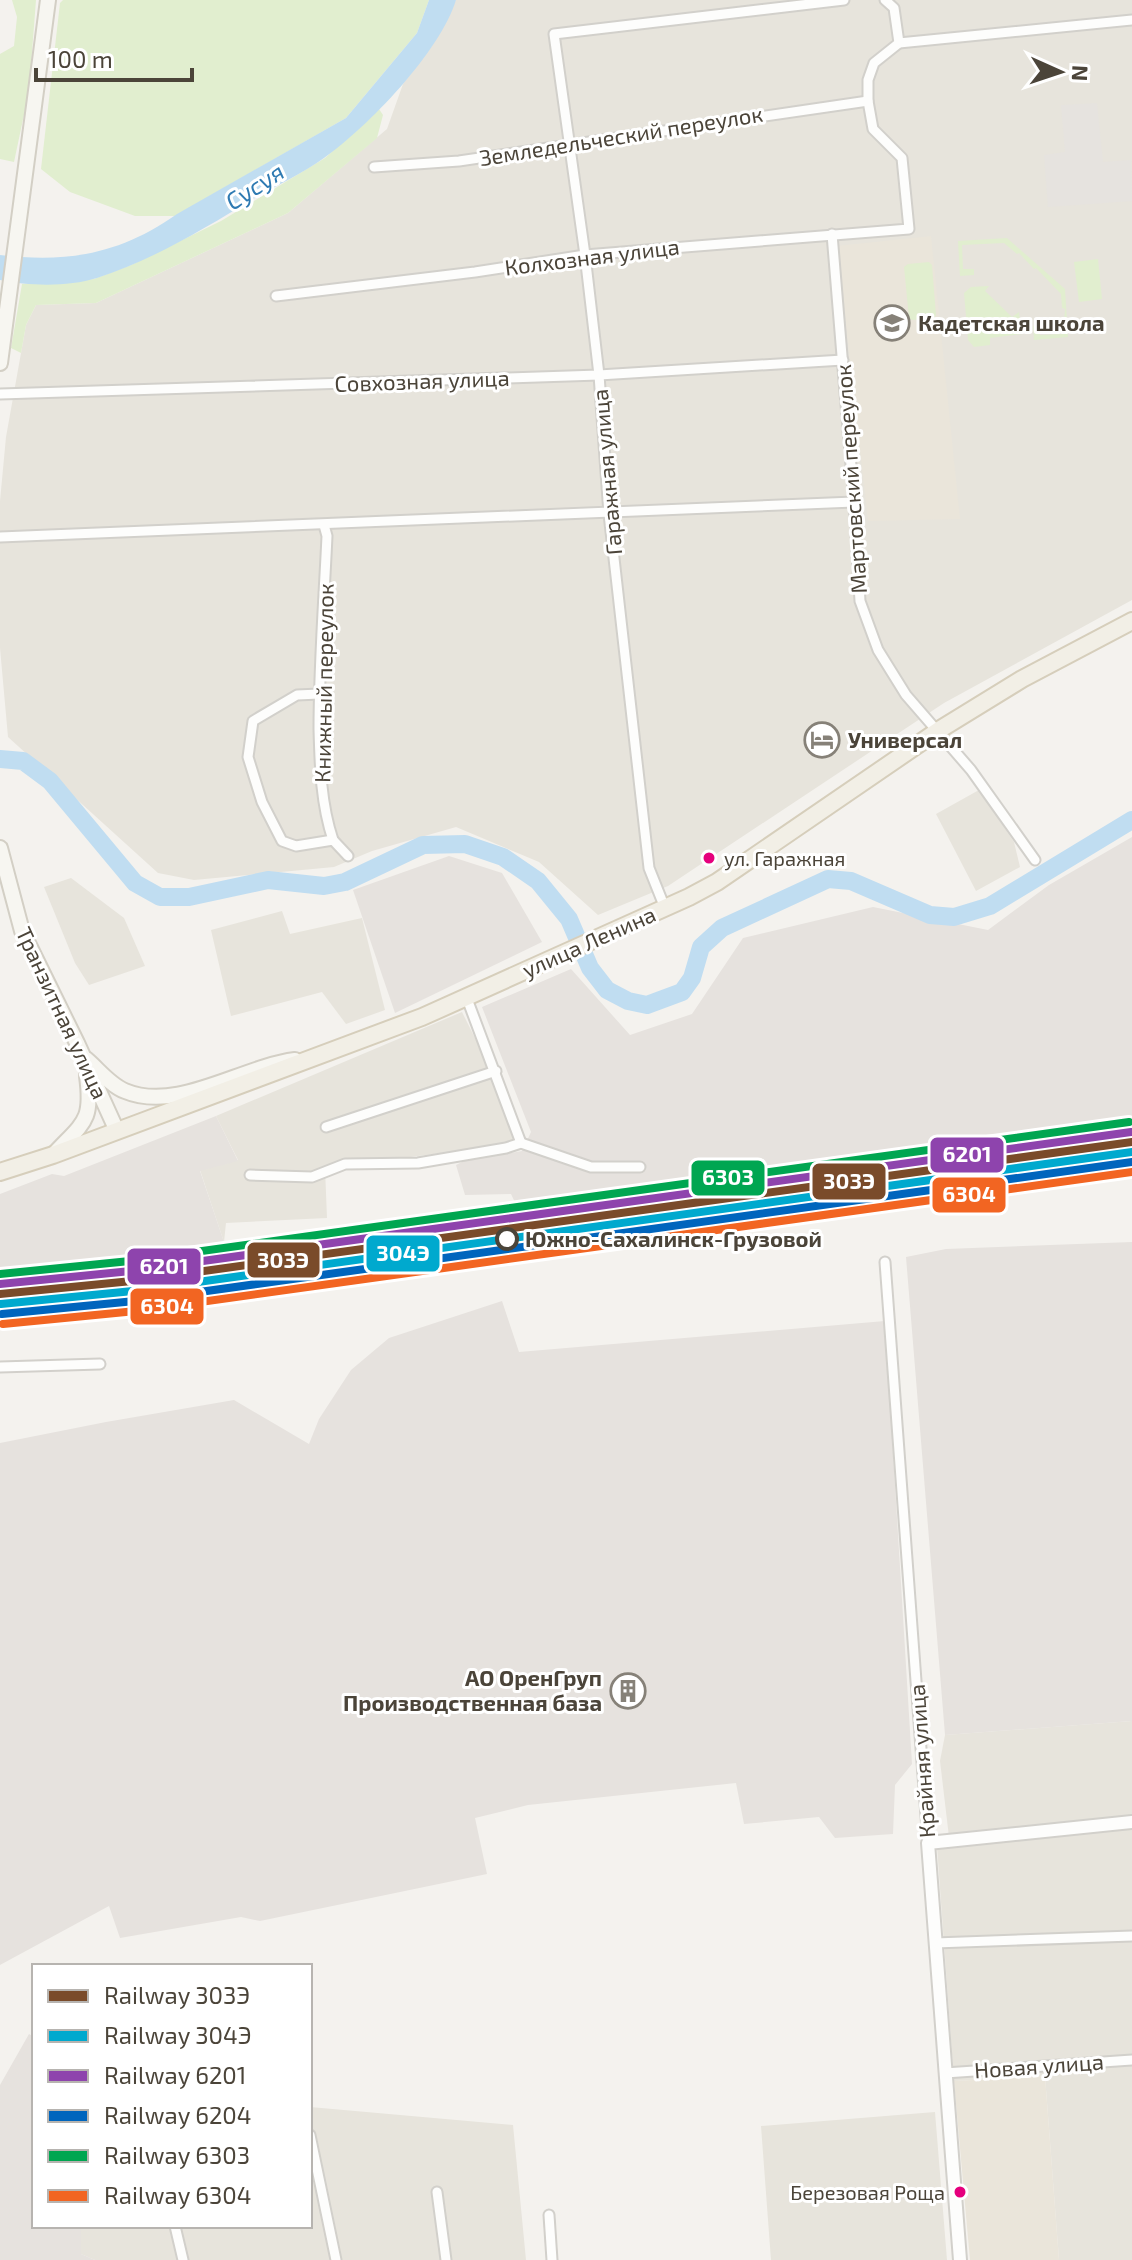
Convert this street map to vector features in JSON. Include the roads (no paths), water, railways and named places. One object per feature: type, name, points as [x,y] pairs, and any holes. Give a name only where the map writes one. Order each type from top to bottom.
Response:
[{"type":"main road","points":[[0,363],[48,0]]},
{"type":"main road","name":"улица Ленина","points":[[0,1172],[422,1017],[665,908],[717,882],[939,730],[1022,679],[1132,621]]},
{"type":"main road","name":"Транзитная улица","points":[[0,848],[22,931],[117,1131]]},
{"type":"main road","points":[[83,1056],[123,1090],[143,1096],[174,1097],[270,1063],[312,1058]]},
{"type":"main road","points":[[53,1155],[86,1121],[90,1105],[83,1056]]},
{"type":"street","name":"Гаражная улица","points":[[665,908],[649,868],[609,514],[599,375],[554,34],[844,0]]},
{"type":"street","points":[[885,0],[894,8],[899,43]]},
{"type":"street","points":[[868,101],[868,80],[874,63],[899,43],[1132,20]]},
{"type":"street","name":"Земледельческий переулок","points":[[374,167],[431,164],[868,101]]},
{"type":"street","name":"Колхозная улица","points":[[276,296],[585,255],[909,229],[902,158],[873,129],[868,101]]},
{"type":"street","name":"Мартовский переулок","points":[[832,234],[860,601],[878,650],[906,695],[976,776],[1035,860]]},
{"type":"street","name":"Совхозная улица","points":[[0,394],[599,375],[843,360]]},
{"type":"street","points":[[0,537],[854,502]]},
{"type":"street","name":"Книжный переулок","points":[[324,525],[327,536],[319,694],[320,777],[327,824],[333,840]]},
{"type":"street","points":[[319,694],[297,695],[253,721],[248,757],[262,802],[282,841],[296,846],[333,840],[348,856]]},
{"type":"street","points":[[466,996],[521,1143]]},
{"type":"street","points":[[326,1127],[496,1071]]},
{"type":"street","points":[[250,1175],[312,1177],[345,1164],[418,1163],[521,1143],[591,1167],[640,1167]]},
{"type":"street","name":"Крайняя улица","points":[[885,1262],[960,2260]]},
{"type":"street","points":[[0,1367],[100,1364]]},
{"type":"street","points":[[928,1843],[1132,1822]]},
{"type":"street","points":[[935,1943],[1132,1936]]},
{"type":"street","name":"Новая улица","points":[[945,2073],[1132,2060]]},
{"type":"street","points":[[312,2145],[336,2260]]},
{"type":"street","points":[[437,2192],[446,2260]]},
{"type":"street","points":[[549,2215],[552,2260]]},
{"type":"street","points":[[175,2228],[183,2260]]},
{"type":"water","name":"Сусуя","points":[[429,0],[456,0],[435,42],[381,108],[316,163],[178,242],[118,271],[86,281],[61,284],[0,280],[0,255],[49,258],[114,247],[156,228],[346,118],[417,33]]},
{"type":"waterway","points":[[0,759],[23,761],[50,781],[135,883],[160,897],[189,897],[268,880],[324,886],[345,882],[423,845],[465,844],[503,857],[538,881],[569,919],[590,968],[607,990],[628,1001],[647,1005],[682,992],[692,978],[701,947],[722,928],[828,879],[851,881],[930,915],[954,917],[990,906],[1132,820]]},
{"type":"railway","points":[[125,1317],[190,1313]]},
{"type":"rail line","name":"6303","points":[[0,1274],[130,1261],[1129,1122]]},
{"type":"rail line","name":"6201","points":[[0,1284],[131,1271],[1131,1132]]},
{"type":"rail line","name":"303Э","points":[[0,1294],[132,1281],[1132,1142]]},
{"type":"rail line","name":"304Э","points":[[1,1304],[133,1291],[1132,1152]]},
{"type":"rail line","name":"6204","points":[[2,1314],[135,1301],[1132,1162]]},
{"type":"rail line","name":"6304","points":[[3,1324],[136,1311],[1132,1172]]},
{"type":"place","name":"Кадетская школа","points":[[892,323]]},
{"type":"place","name":"Универсал","points":[[822,740]]},
{"type":"place","name":"ул. Гаражная","points":[[709,858]]},
{"type":"place","name":"Южно-Сахалинск-Грузовой","points":[[507,1239]]},
{"type":"place","name":"АО ОренГруп Производственная база","points":[[628,1691]]},
{"type":"place","name":"Березовая Роща","points":[[960,2192]]}]
